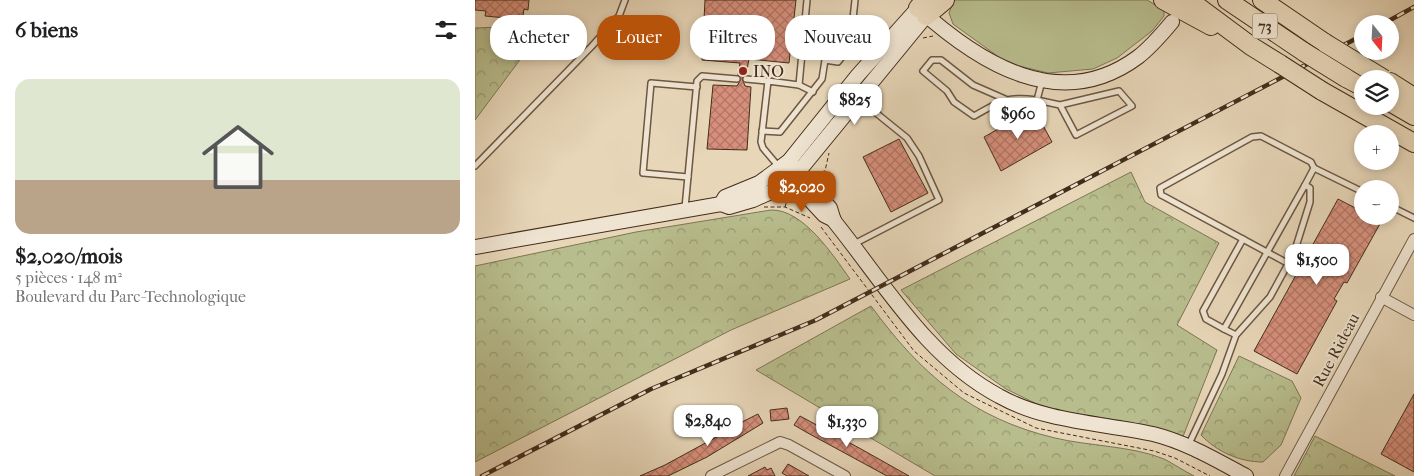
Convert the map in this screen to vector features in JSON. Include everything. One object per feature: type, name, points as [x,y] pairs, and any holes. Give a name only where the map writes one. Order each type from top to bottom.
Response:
[{"type":"highway","points":[[920,6],[945,0]]},
{"type":"highway","points":[[1163,0],[1251,46],[1322,91],[1414,143]]},
{"type":"highway","points":[[1189,0],[1251,46]]},
{"type":"highway","name":"73","points":[[1227,0],[1304,52],[1354,82]]},
{"type":"highway","points":[[1262,0],[1371,70]]},
{"type":"highway","points":[[1279,0],[1327,41]]},
{"type":"highway","points":[[1399,88],[1414,97]]},
{"type":"highway","points":[[1399,107],[1414,116]]},
{"type":"street","points":[[920,6],[989,62],[1011,72],[1042,81],[1065,82],[1085,80],[1116,70],[1139,56],[1172,22]]},
{"type":"street","points":[[475,248],[721,204],[725,198],[790,170],[859,99],[920,6]]},
{"type":"street","points":[[790,170],[859,75],[920,6]]},
{"type":"street","points":[[790,170],[824,215],[835,221],[916,328],[935,349],[983,387],[1026,408],[1058,417],[1154,435],[1188,446],[1246,476]]},
{"type":"street","name":"Rue Rideau","points":[[1285,476],[1414,239]]},
{"type":"street","points":[[1381,297],[1414,315]]},
{"type":"street","points":[[711,476],[780,442],[789,445],[845,476]]},
{"type":"lane","points":[[475,166],[592,46],[619,16],[625,0]]},
{"type":"lane","points":[[799,85],[807,0]]},
{"type":"lane","points":[[762,131],[780,132],[822,79],[825,60],[838,62],[850,47],[855,0]]},
{"type":"lane","points":[[1005,99],[973,85],[941,60],[932,60],[923,72],[947,91],[955,102],[974,116],[1005,99],[1037,100],[1060,105],[1119,91],[1132,106],[1076,135],[1060,105]]},
{"type":"lane","points":[[685,211],[699,78],[703,76],[737,78]]},
{"type":"lane","points":[[746,79],[799,85],[813,92]]},
{"type":"lane","points":[[768,81],[762,131],[763,148],[790,170]]},
{"type":"lane","points":[[1037,100],[1042,81]]},
{"type":"lane","points":[[688,177],[643,173],[651,83],[697,87]]},
{"type":"lane","points":[[854,245],[939,200],[919,156],[907,138],[859,99]]},
{"type":"lane","points":[[1289,264],[1165,197],[1161,194],[1160,188],[1257,136],[1261,136],[1311,162],[1314,168],[1354,188]]},
{"type":"lane","points":[[1224,328],[1314,168]]},
{"type":"lane","points":[[1188,446],[1222,374],[1236,335],[1270,297],[1289,264],[1304,227],[1311,202],[1310,188],[1305,185]]},
{"type":"lane","points":[[1399,210],[1414,218]]},
{"type":"lane","points":[[1236,335],[1206,319],[1203,311],[1243,239]]},
{"type":"path","points":[[922,38],[938,36]]},
{"type":"path","points":[[825,171],[829,152]]},
{"type":"path","points":[[785,208],[814,221]]},
{"type":"path","points":[[820,225],[914,351],[964,393],[991,408],[1036,428],[1153,451],[1175,458],[1210,476]]},
{"type":"green space","points":[[954,0],[1147,0],[1164,10],[1164,16],[1152,31],[1117,58],[1093,69],[1048,73],[1007,63],[953,24],[949,13]]},
{"type":"green space","points":[[490,27],[490,60],[520,60],[475,120],[475,28]]},
{"type":"green space","points":[[1131,172],[1145,202],[1219,243],[1177,325],[1217,350],[1182,439],[1122,421],[1066,412],[1039,405],[1006,389],[956,354],[901,290]]},
{"type":"green space","points":[[771,210],[783,212],[806,225],[826,246],[850,279],[731,330],[475,462],[475,266],[636,232]]},
{"type":"green space","points":[[871,306],[909,352],[929,372],[950,390],[973,405],[1025,429],[1055,438],[1139,451],[1152,455],[1164,459],[1194,476],[935,476],[756,370]]},
{"type":"green space","points":[[1239,356],[1292,381],[1301,398],[1281,445],[1263,462],[1254,462],[1229,455],[1201,435]]},
{"type":"green space","points":[[1315,436],[1395,476],[1294,476]]},
{"type":"building","points":[[475,0],[529,0],[528,10],[524,9],[523,15],[485,16],[486,11],[475,10]]},
{"type":"building","points":[[705,0],[796,0],[794,15],[785,15],[785,60],[789,60],[789,63],[759,60],[775,60],[775,15],[704,15]]},
{"type":"building","points":[[702,60],[749,60],[746,75],[742,78],[745,86],[751,87],[747,150],[707,149],[713,85],[737,86],[741,79],[738,75],[740,63]]},
{"type":"building","points":[[1034,109],[1052,142],[1001,171],[984,137]]},
{"type":"building","points":[[899,139],[928,193],[891,212],[863,157]]},
{"type":"building","points":[[1338,199],[1354,207],[1354,225],[1379,225],[1347,283],[1344,282],[1334,299],[1337,301],[1297,374],[1254,351]]},
{"type":"building","points":[[1414,394],[1414,472],[1381,454]]},
{"type":"building","points":[[787,408],[789,419],[771,421],[770,410]]},
{"type":"building","points":[[758,414],[763,423],[707,457],[668,476],[640,476],[665,465],[733,428],[730,422],[740,417],[742,422]]},
{"type":"building","points":[[800,416],[909,476],[887,476],[806,432],[794,425]]},
{"type":"building","points":[[788,464],[809,476],[787,476],[782,473]]},
{"type":"building","points":[[765,467],[767,470],[771,468],[775,476],[748,476]]},
{"type":"railway","points":[[1399,15],[1414,7]]},
{"type":"railway","points":[[482,476],[651,389],[816,320],[1354,40]]},
{"type":"place","name":"INO","points":[[743,71]]}]
